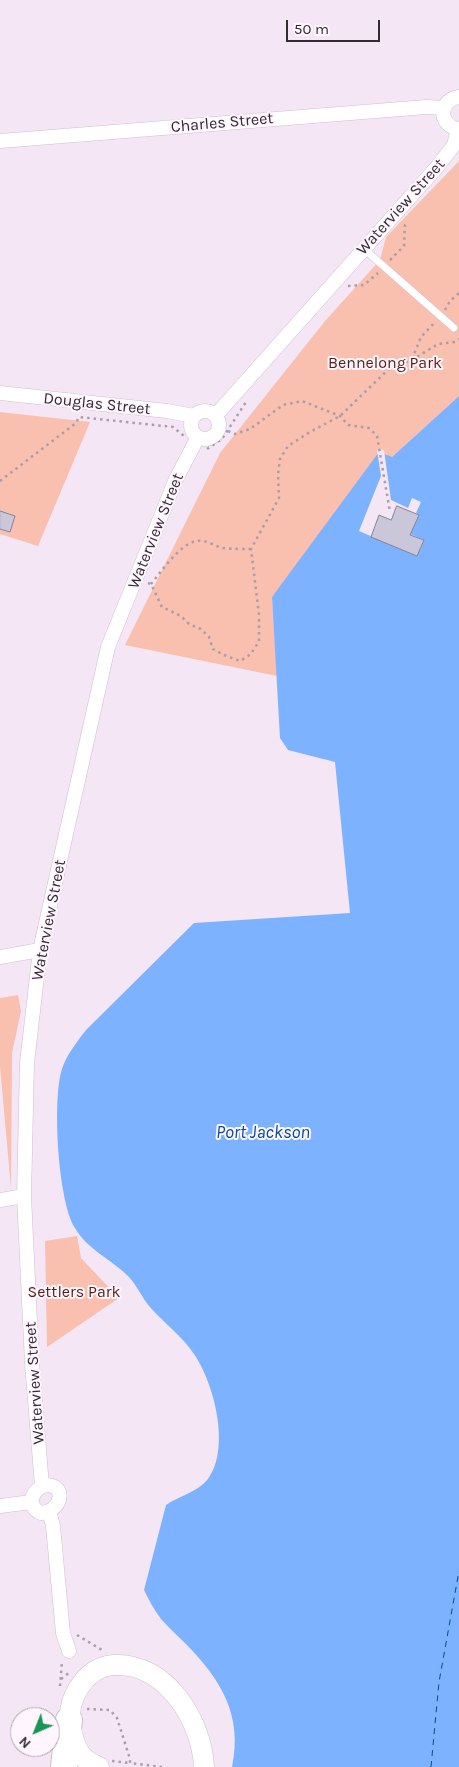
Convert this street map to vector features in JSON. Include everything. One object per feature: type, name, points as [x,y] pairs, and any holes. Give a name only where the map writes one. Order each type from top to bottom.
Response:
[{"type":"highway","points":[[64,1767],[70,1713]]},
{"type":"main road","points":[[99,1767],[85,1760],[77,1750],[70,1713],[80,1685],[92,1672],[110,1666],[131,1666],[142,1669],[162,1681],[187,1712],[199,1738],[204,1767]]},
{"type":"street","points":[[458,129],[446,122],[444,108],[451,100],[459,97]]},
{"type":"street","name":"Charles Street","points":[[0,140],[426,107],[444,108]]},
{"type":"street","name":"Waterview Street","points":[[216,415],[447,156],[454,145],[458,129]]},
{"type":"street","name":"Douglas Street","points":[[0,394],[167,411],[194,416]]},
{"type":"street","points":[[205,410],[216,415],[219,419],[220,428],[215,436],[207,439],[201,446],[191,426],[194,416],[205,410]]},
{"type":"street","name":"Waterview Street","points":[[42,1486],[32,1363],[24,1196],[27,1063],[40,950],[108,647],[178,474],[201,446]]},
{"type":"street","points":[[0,957],[40,950]]},
{"type":"street","points":[[0,1200],[24,1196]]},
{"type":"street","points":[[42,1486],[54,1486],[59,1492],[59,1501],[49,1511],[37,1512],[31,1502],[35,1491],[42,1486]]},
{"type":"street","points":[[0,1506],[31,1502]]},
{"type":"street","points":[[49,1511],[53,1526],[63,1633],[69,1651]]},
{"type":"lane","points":[[363,249],[454,328]]},
{"type":"path","points":[[346,286],[364,285],[404,246],[405,225],[409,218]]},
{"type":"path","points":[[412,360],[421,337],[442,317],[450,301],[459,293]]},
{"type":"path","points":[[137,578],[152,584],[162,607],[181,616],[189,624],[202,629],[209,637],[213,649],[240,661],[251,654],[259,640],[259,615],[251,549],[279,498],[278,474],[280,459],[288,446],[340,416],[390,367],[412,360],[438,344],[455,342],[459,339]]},
{"type":"path","points":[[0,481],[76,423],[79,417],[173,427],[201,446],[216,445],[228,431],[248,399]]},
{"type":"path","points":[[228,431],[235,434],[250,429],[283,405],[302,400],[340,416],[348,425],[370,428],[377,436],[390,512]]},
{"type":"path","points":[[152,584],[167,563],[196,541],[208,542],[222,548],[251,549]]},
{"type":"path","points":[[103,1650],[73,1633],[69,1651],[62,1662],[60,1700],[70,1713],[86,1709],[110,1710],[117,1718],[130,1763],[162,1767]]},
{"type":"green space","name":"Bennelong Park","points":[[459,161],[459,396],[392,457],[272,597],[277,676],[125,645],[220,453],[325,321],[380,260],[386,237]]},
{"type":"green space","points":[[0,412],[90,422],[38,546],[0,534]]},
{"type":"green space","points":[[18,995],[21,1011],[12,1053],[11,1188],[0,1066],[0,998]]},
{"type":"green space","name":"Settlers Park","points":[[77,1236],[81,1258],[119,1298],[47,1347],[45,1241]]},
{"type":"water","name":"Port Jackson","points":[[459,396],[459,1767],[232,1767],[235,1748],[232,1715],[219,1685],[198,1657],[161,1619],[144,1590],[166,1505],[194,1491],[208,1479],[215,1466],[219,1433],[213,1398],[201,1366],[189,1347],[150,1307],[128,1276],[86,1242],[75,1228],[64,1196],[58,1150],[57,1103],[59,1084],[62,1069],[67,1058],[86,1030],[194,923],[350,913],[335,762],[288,750],[280,738],[272,597],[379,452],[392,457]]},
{"type":"pier","points":[[377,450],[384,450],[391,500],[408,508],[412,498],[421,502],[416,513],[419,515],[410,534],[424,540],[417,556],[359,531],[381,476]]},
{"type":"building","points":[[397,506],[419,515],[410,535],[424,540],[417,556],[371,537],[379,515],[391,520]]},
{"type":"building","points":[[0,511],[15,516],[10,532],[0,529]]},
{"type":"ferry route","points":[[431,1767],[439,1682],[459,1571]]}]
